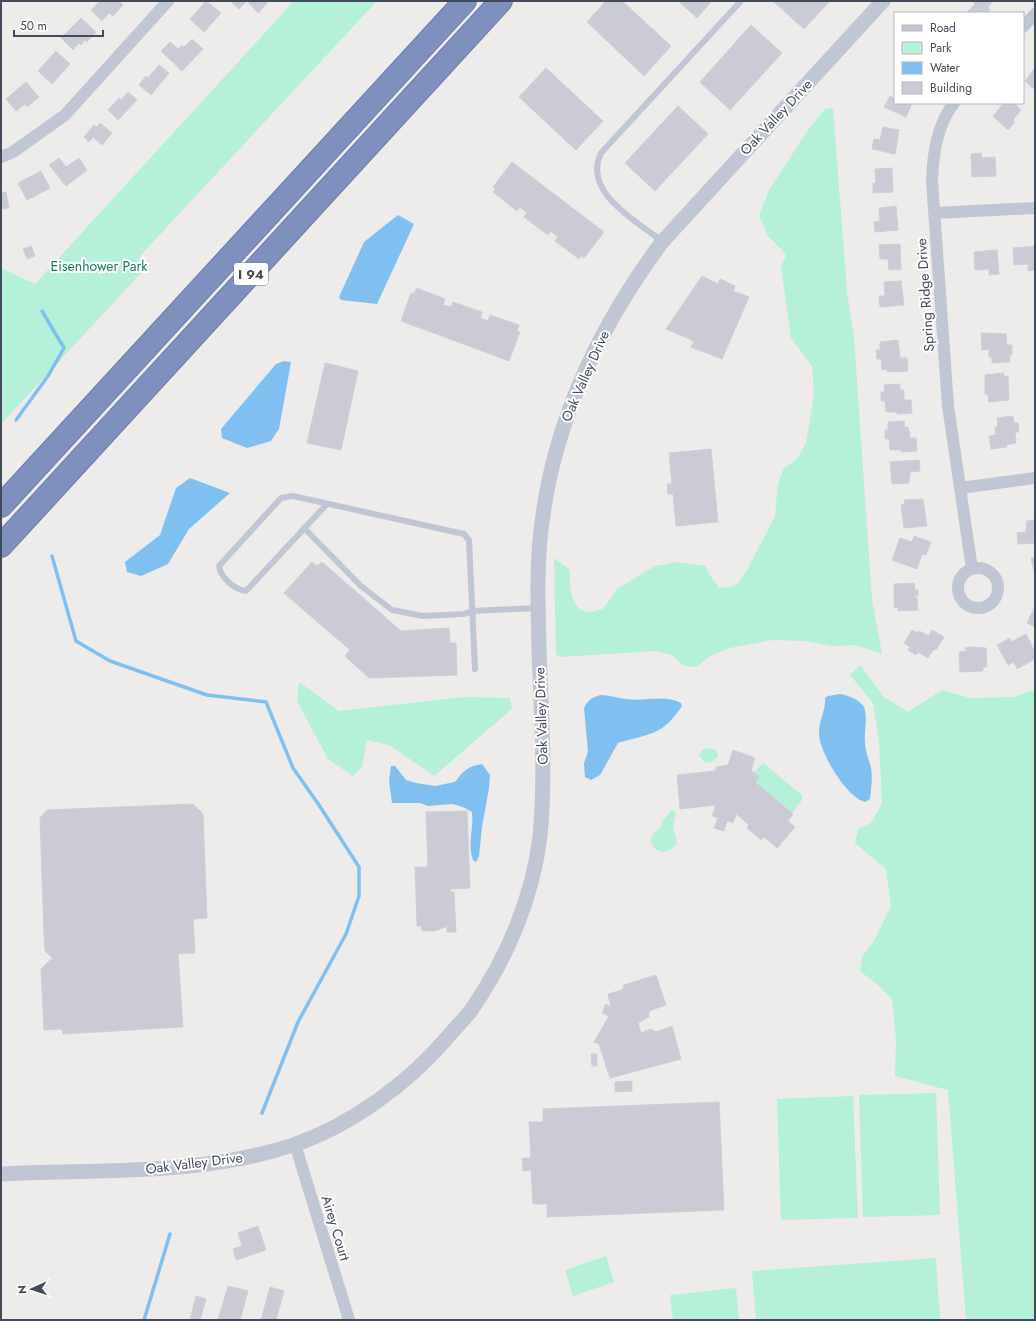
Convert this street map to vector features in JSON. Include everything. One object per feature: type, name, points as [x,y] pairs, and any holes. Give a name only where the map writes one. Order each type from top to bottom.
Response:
[{"type":"highway","name":"I 94","points":[[1,506],[465,1]]},
{"type":"highway","name":"I 94","points":[[1,546],[501,1]]},
{"type":"street","points":[[1,157],[13,152],[65,115],[168,1]]},
{"type":"street","name":"Oak Valley Drive","points":[[1,1174],[147,1169],[216,1163],[295,1144],[350,1119],[410,1076],[436,1051],[470,1011],[486,986],[522,914],[534,870],[539,842],[543,782],[538,608],[539,555],[542,516],[550,472],[567,412],[587,364],[613,315],[636,276],[662,242],[883,1]]},
{"type":"street","points":[[1024,26],[1035,14]]},
{"type":"street","name":"Spring Ridge Drive","points":[[953,104],[948,112],[933,154],[932,181],[948,406],[972,569]]},
{"type":"street","points":[[935,214],[1035,208]]},
{"type":"street","points":[[960,488],[1035,478]]},
{"type":"street","name":"Airey Court","points":[[295,1144],[349,1320]]},
{"type":"lane","points":[[662,242],[612,202],[603,192],[596,172],[598,160],[601,153],[741,1]]},
{"type":"lane","points":[[327,504],[246,591],[238,590],[220,572],[219,566],[280,498],[292,496],[464,534],[469,540],[475,669]]},
{"type":"lane","points":[[304,528],[361,586],[392,610],[423,616],[464,614],[472,611],[538,608]]},
{"type":"green space","name":"Eisenhower Park","points":[[294,1],[377,1],[140,256],[142,272],[1,424],[1,268],[35,284]]},
{"type":"green space","points":[[833,108],[847,292],[854,337],[872,600],[882,654],[856,645],[832,646],[803,641],[773,640],[730,648],[710,656],[697,667],[684,666],[672,655],[655,651],[560,657],[556,654],[554,558],[570,570],[571,588],[574,601],[581,610],[587,612],[603,609],[617,589],[655,566],[678,562],[705,566],[719,588],[731,587],[739,582],[747,570],[775,516],[778,484],[784,468],[797,459],[806,443],[814,395],[812,366],[791,338],[781,267],[786,256],[768,236],[759,216],[769,190],[808,130],[825,109]]},
{"type":"green space","points":[[860,665],[884,697],[908,712],[942,690],[970,698],[1015,697],[1035,689],[1035,1320],[966,1320],[948,1090],[895,1076],[896,1040],[892,999],[878,985],[860,971],[862,957],[874,941],[891,906],[886,869],[855,843],[858,829],[871,823],[882,804],[879,740],[873,703],[850,675]]},
{"type":"green space","points":[[299,682],[339,711],[464,697],[510,698],[512,709],[434,776],[389,745],[367,740],[362,767],[353,776],[328,759],[297,701]]},
{"type":"green space","points":[[709,748],[717,750],[718,757],[710,763],[704,762],[699,755],[702,750]]},
{"type":"green space","points":[[763,763],[802,795],[802,800],[792,813],[755,782],[759,777],[754,772]]},
{"type":"green space","points":[[672,810],[676,813],[673,827],[677,843],[671,850],[662,852],[653,847],[651,841],[654,834],[661,827],[662,821]]},
{"type":"green space","points":[[936,1093],[940,1215],[863,1217],[859,1095]]},
{"type":"green space","points":[[853,1096],[858,1218],[781,1220],[777,1099]]},
{"type":"green space","points":[[606,1256],[614,1282],[573,1296],[565,1270]]},
{"type":"green space","points":[[936,1258],[940,1320],[756,1320],[752,1271]]},
{"type":"green space","points":[[736,1288],[739,1320],[673,1320],[670,1295]]},
{"type":"water","points":[[398,215],[414,224],[377,304],[341,300],[339,297],[364,242]]},
{"type":"water","points":[[284,361],[291,362],[279,429],[271,441],[247,448],[222,438],[221,429],[276,364]]},
{"type":"water","points":[[190,478],[230,493],[189,529],[168,564],[141,576],[127,572],[125,562],[160,535],[176,488]]},
{"type":"water","points":[[840,694],[857,700],[862,704],[865,711],[865,745],[872,772],[872,780],[870,799],[865,802],[858,799],[842,783],[828,761],[820,740],[819,728],[825,698]]},
{"type":"water","points":[[601,695],[633,700],[668,699],[681,703],[682,706],[675,716],[662,728],[647,735],[618,743],[600,775],[591,780],[585,777],[584,763],[588,752],[584,708],[591,699]]},
{"type":"water","points":[[482,764],[490,775],[479,856],[476,862],[473,860],[471,854],[472,812],[453,804],[428,806],[420,803],[392,803],[389,781],[391,766],[395,766],[406,780],[435,786],[455,782],[466,770],[473,766]]},
{"type":"building","points":[[100,1],[119,1],[123,5],[113,16],[109,13],[102,21],[91,10]]},
{"type":"building","points":[[206,1],[221,13],[204,32],[190,19]]},
{"type":"building","points":[[230,1],[247,1],[239,9]]},
{"type":"building","points":[[247,1],[269,1],[258,13]]},
{"type":"building","points":[[606,1],[622,1],[671,46],[644,76],[587,22]]},
{"type":"building","points":[[678,1],[712,1],[697,18]]},
{"type":"building","points":[[773,1],[830,1],[804,29]]},
{"type":"building","points":[[972,1],[993,1],[988,7],[990,10],[988,12],[969,12],[968,11],[975,4]]},
{"type":"building","points":[[81,18],[96,32],[87,42],[85,40],[81,45],[79,43],[73,50],[61,38]]},
{"type":"building","points":[[751,25],[782,53],[730,110],[700,82]]},
{"type":"building","points":[[192,39],[203,49],[182,71],[161,51],[170,42],[178,49],[182,45],[184,47]]},
{"type":"building","points":[[56,51],[70,64],[52,84],[38,71]]},
{"type":"building","points":[[159,65],[169,73],[151,95],[139,85],[146,76],[148,78]]},
{"type":"building","points":[[546,68],[603,121],[576,150],[519,97]]},
{"type":"building","points":[[1035,68],[1035,90],[1025,81]]},
{"type":"building","points":[[26,82],[39,97],[27,107],[25,104],[16,111],[6,99]]},
{"type":"building","points":[[128,92],[137,100],[118,120],[108,110],[119,98],[121,100]]},
{"type":"building","points":[[890,96],[894,98],[894,104],[912,104],[906,117],[884,107]]},
{"type":"building","points":[[1003,104],[1015,104],[1021,110],[1013,120],[1015,122],[1008,130],[993,116]]},
{"type":"building","points":[[678,106],[708,134],[655,191],[625,163]]},
{"type":"building","points":[[100,123],[112,133],[102,145],[93,137],[89,142],[84,137],[94,125],[97,127]]},
{"type":"building","points":[[883,127],[899,130],[895,154],[872,149],[874,139],[880,140]]},
{"type":"building","points":[[981,153],[982,158],[995,157],[996,176],[972,177],[971,154]]},
{"type":"building","points":[[59,158],[66,167],[79,158],[87,170],[66,186],[49,165]]},
{"type":"building","points":[[512,162],[604,232],[584,258],[581,255],[579,259],[555,241],[558,237],[553,233],[550,231],[548,235],[524,217],[527,213],[520,207],[517,211],[493,192],[496,189],[493,187]]},
{"type":"building","points":[[892,168],[893,192],[873,193],[873,183],[876,183],[875,169]]},
{"type":"building","points":[[41,171],[50,188],[27,200],[18,183]]},
{"type":"building","points":[[6,192],[9,208],[1,209],[1,193]]},
{"type":"building","points":[[896,206],[898,230],[875,232],[874,222],[880,221],[879,208]]},
{"type":"building","points":[[900,244],[901,269],[889,270],[888,259],[880,259],[879,245]]},
{"type":"building","points":[[31,246],[35,256],[27,259],[23,249]]},
{"type":"building","points":[[1035,246],[1035,270],[1028,271],[1028,264],[1014,265],[1013,248]]},
{"type":"building","points":[[997,250],[999,274],[989,275],[989,269],[975,270],[974,252]]},
{"type":"building","points":[[702,276],[718,284],[720,279],[735,286],[733,291],[749,297],[722,359],[691,347],[694,341],[666,329]]},
{"type":"building","points":[[901,281],[904,305],[880,307],[879,296],[885,296],[884,282]]},
{"type":"building","points":[[417,288],[445,299],[443,305],[451,307],[453,302],[482,312],[480,318],[488,321],[490,315],[519,325],[517,331],[520,332],[509,361],[401,321],[411,293],[414,294]]},
{"type":"building","points":[[981,333],[1006,334],[1007,345],[1012,345],[1012,355],[1009,355],[1010,362],[992,363],[992,357],[989,357],[989,349],[982,350]]},
{"type":"building","points":[[898,340],[900,358],[907,358],[908,371],[887,372],[887,369],[882,370],[881,359],[877,359],[876,350],[880,350],[880,342]]},
{"type":"building","points":[[325,363],[358,371],[341,450],[307,443]]},
{"type":"building","points":[[1004,373],[1004,377],[1008,376],[1009,400],[989,402],[988,394],[985,395],[985,375]]},
{"type":"building","points":[[900,384],[900,390],[904,390],[904,400],[911,400],[912,413],[897,414],[897,412],[886,412],[885,401],[881,401],[881,392],[885,392],[884,385]]},
{"type":"building","points":[[1013,416],[1014,423],[1018,423],[1019,432],[1015,432],[1016,443],[1006,445],[1007,447],[991,449],[989,436],[996,435],[995,427],[998,426],[997,418]]},
{"type":"building","points":[[904,421],[905,428],[908,427],[910,434],[909,438],[916,438],[917,451],[901,452],[901,450],[890,450],[889,439],[885,439],[885,430],[888,430],[888,422]]},
{"type":"building","points":[[711,449],[718,522],[676,526],[673,494],[668,494],[667,484],[672,484],[669,453]]},
{"type":"building","points":[[919,460],[920,471],[910,472],[909,483],[892,484],[890,462]]},
{"type":"building","points":[[923,499],[927,526],[904,528],[901,505],[905,504],[904,500]]},
{"type":"building","points":[[1035,520],[1035,543],[1018,544],[1017,533],[1026,532],[1027,521]]},
{"type":"building","points":[[914,536],[931,542],[926,555],[922,554],[917,569],[892,560],[900,538],[912,542]]},
{"type":"building","points":[[1035,557],[1035,571],[1034,571],[1031,558]]},
{"type":"building","points":[[312,562],[317,566],[322,562],[401,631],[449,628],[450,643],[456,643],[457,675],[369,678],[345,656],[350,650],[284,593]]},
{"type":"building","points":[[914,583],[915,590],[918,590],[918,596],[915,596],[915,598],[917,598],[918,610],[898,611],[898,607],[894,608],[894,584]]},
{"type":"building","points":[[1035,607],[1035,627],[1027,623]]},
{"type":"building","points":[[912,630],[918,633],[919,631],[929,636],[932,630],[944,637],[936,650],[934,649],[928,658],[918,652],[916,655],[908,650],[910,647],[904,643]]},
{"type":"building","points":[[1026,634],[1035,652],[1035,659],[1017,669],[1014,662],[1008,665],[997,645],[1010,638],[1011,642]]},
{"type":"building","points":[[965,648],[986,648],[987,667],[983,667],[983,671],[960,672],[959,652],[966,651]]},
{"type":"building","points":[[733,750],[755,758],[751,770],[759,777],[755,782],[793,814],[788,821],[795,827],[777,848],[764,837],[761,840],[747,828],[749,825],[736,814],[733,823],[727,821],[724,831],[714,828],[718,818],[712,816],[716,805],[680,809],[677,775],[716,771],[716,767],[728,765]]},
{"type":"building","points":[[193,804],[203,814],[207,918],[193,919],[195,953],[178,954],[183,1027],[63,1034],[62,1029],[44,1030],[41,969],[50,960],[60,959],[58,934],[44,935],[40,818],[47,810]]},
{"type":"building","points":[[467,811],[470,888],[450,889],[451,925],[434,931],[422,931],[421,926],[417,926],[415,867],[428,867],[426,812]]},
{"type":"building","points":[[450,892],[454,892],[456,932],[447,932],[447,926],[451,925]]},
{"type":"building","points":[[58,934],[60,959],[54,960],[45,951],[44,935]]},
{"type":"building","points":[[656,975],[666,1005],[649,1011],[649,1017],[638,1023],[641,1033],[650,1029],[657,1032],[672,1026],[681,1059],[610,1078],[599,1044],[594,1042],[609,1016],[602,1013],[606,1004],[611,1007],[608,994],[622,990],[624,985]]},
{"type":"building","points":[[591,1054],[597,1054],[597,1066],[592,1066]]},
{"type":"building","points":[[632,1081],[632,1091],[615,1092],[615,1082]]},
{"type":"building","points":[[719,1102],[724,1210],[547,1217],[547,1204],[533,1204],[531,1170],[523,1171],[522,1158],[531,1158],[529,1122],[543,1122],[543,1109]]},
{"type":"building","points":[[258,1226],[266,1250],[236,1260],[233,1249],[242,1246],[238,1233]]},
{"type":"building","points":[[228,1286],[248,1291],[240,1320],[218,1320]]},
{"type":"building","points":[[270,1287],[284,1291],[276,1320],[261,1320]]},
{"type":"building","points":[[196,1296],[206,1299],[200,1320],[190,1320]]},
{"type":"waterway","points":[[16,420],[48,376],[64,348],[42,311]]},
{"type":"waterway","points":[[52,556],[76,641],[110,661],[207,695],[266,702],[293,768],[359,867],[359,896],[346,934],[298,1022],[262,1113]]},
{"type":"waterway","points":[[144,1320],[170,1234]]}]
